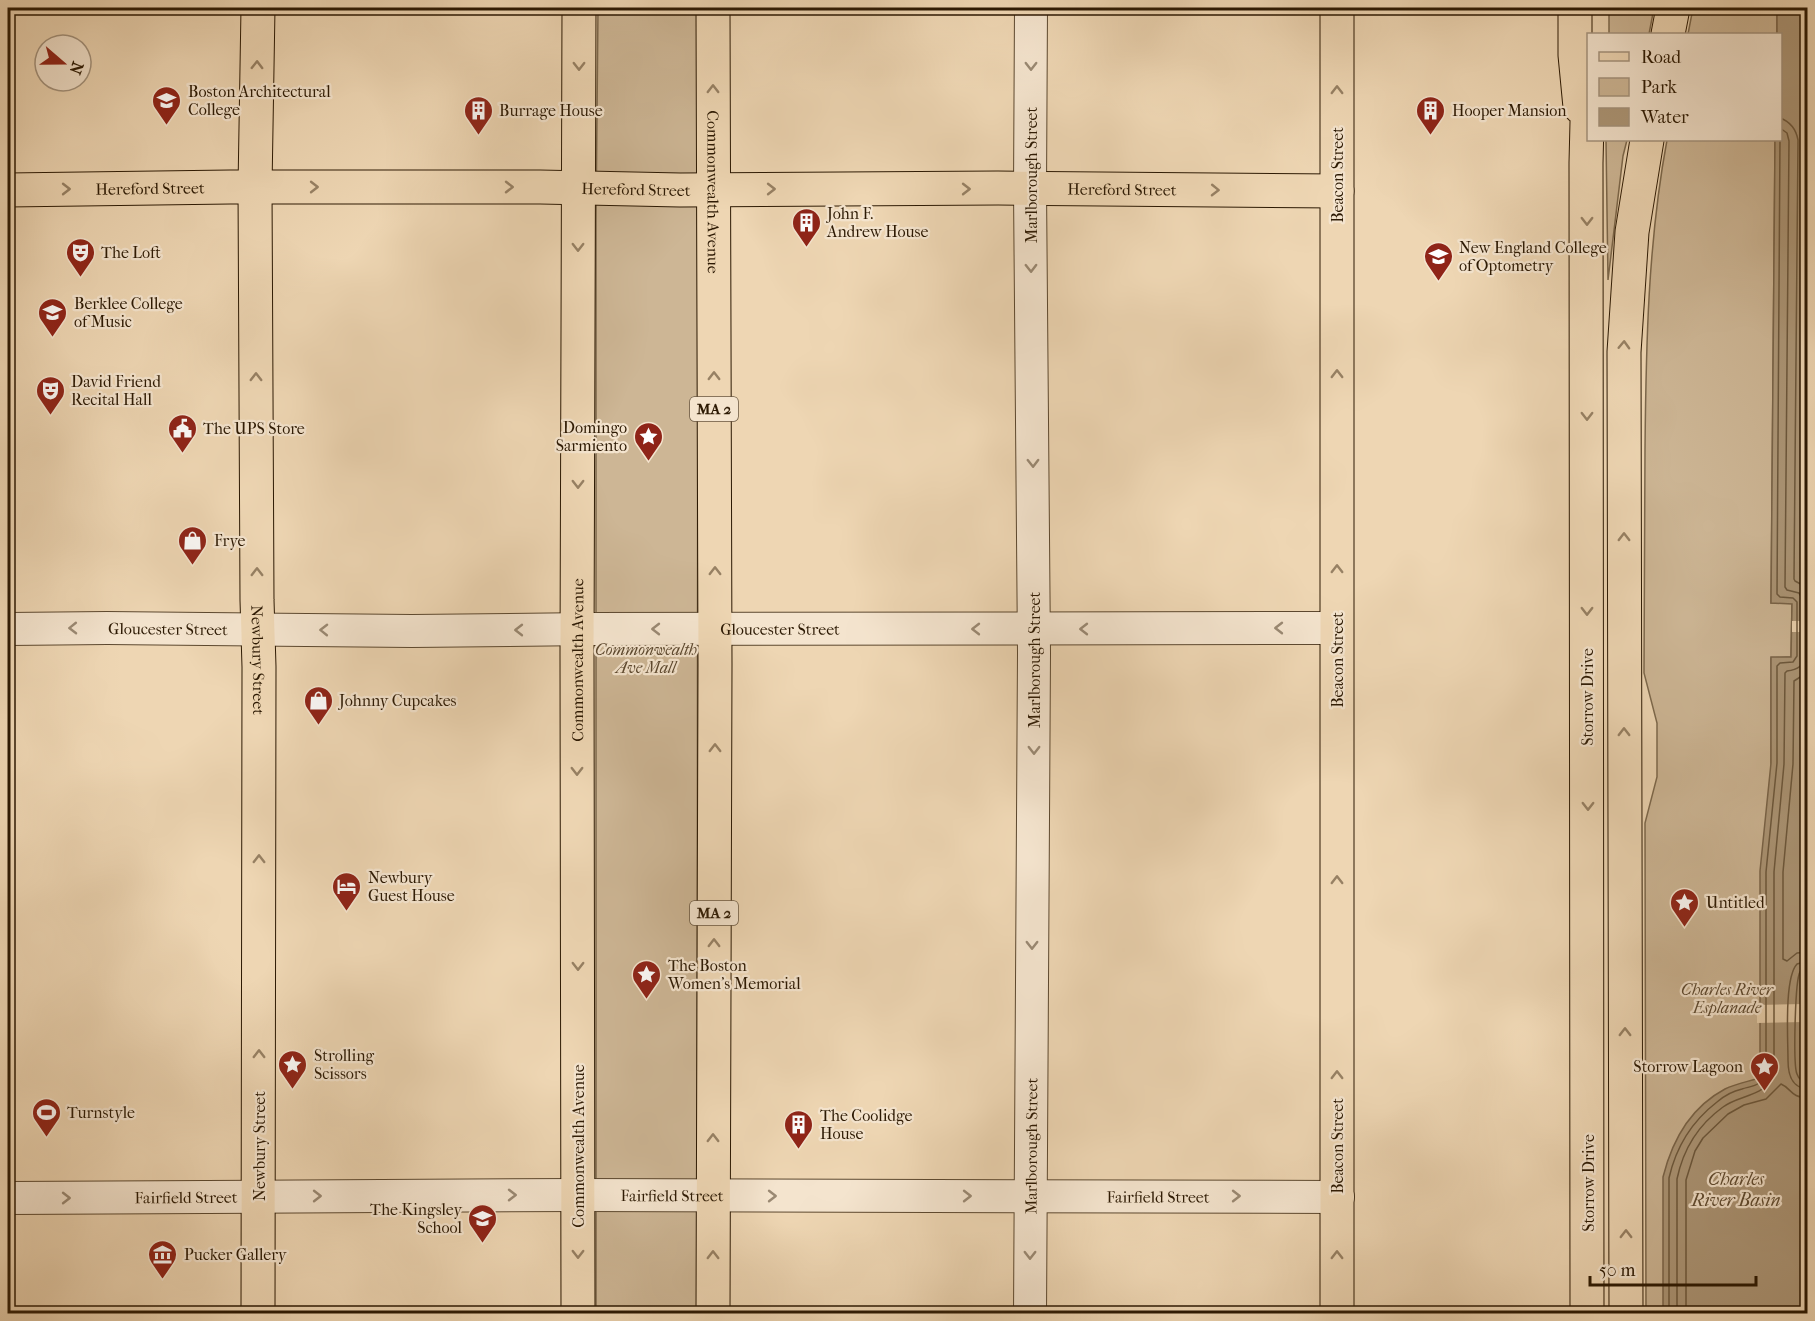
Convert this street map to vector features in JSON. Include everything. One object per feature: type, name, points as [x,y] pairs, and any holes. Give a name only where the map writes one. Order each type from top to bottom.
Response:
[{"type":"main road","name":"Newbury Street","points":[[258,8],[255,187],[259,667],[258,1314]]},
{"type":"main road","name":"Commonwealth Avenue","points":[[578,1314],[579,8]]},
{"type":"main road","name":"Commonwealth Avenue","points":[[713,8],[715,629],[713,1314]]},
{"type":"main road","name":"Beacon Street","points":[[1337,8],[1337,1314]]},
{"type":"main road","points":[[1575,8],[1575,55],[1586,163]]},
{"type":"main road","points":[[1591,33],[1593,8]]},
{"type":"main road","points":[[1668,33],[1673,8]]},
{"type":"main road","name":"Storrow Drive","points":[[1587,122],[1587,1314]]},
{"type":"main road","points":[[1626,1314],[1624,352],[1632,232],[1647,141]]},
{"type":"main road","name":"Hereford Street","points":[[8,190],[255,187],[1337,191]]},
{"type":"street","name":"Marlborough Street","points":[[1030,1314],[1034,629],[1030,189],[1031,8]]},
{"type":"street","name":"Gloucester Street","points":[[8,629],[412,631],[1337,628]]},
{"type":"street","name":"Fairfield Street","points":[[8,1198],[578,1195],[1338,1197]]},
{"type":"green space","name":"Commonwealth Ave Mall","points":[[598,8],[698,8],[697,1313],[596,1314]]},
{"type":"green space","points":[[1609,8],[1654,8],[1649,33],[1609,33]]},
{"type":"green space","points":[[1693,8],[1777,8],[1777,33],[1688,33]]},
{"type":"green space","points":[[1606,141],[1627,141],[1623,156],[1608,280]]},
{"type":"green space","name":"Charles River Esplanade","points":[[1667,141],[1775,141],[1771,603],[1792,603],[1791,657],[1771,658],[1771,763],[1807,878],[1807,1313],[1646,1313],[1645,823],[1657,777],[1657,723],[1644,673],[1645,410],[1652,255]]},
{"type":"water","name":"Charles River Basin","points":[[1777,8],[1807,8],[1808,956],[1802,992],[1802,1060],[1803,1073],[1808,1078],[1807,1313],[1663,1314],[1663,1177],[1672,1151],[1685,1126],[1702,1105],[1725,1089],[1756,1079],[1760,1071],[1760,871],[1771,763],[1771,657],[1791,657],[1792,604],[1771,603],[1775,141],[1782,141],[1782,33],[1777,33]]},
{"type":"pier","points":[[1800,568],[1807,568],[1807,692],[1801,692],[1800,632],[1792,632],[1792,621],[1800,621]]},
{"type":"pier","points":[[1805,1004],[1805,1022],[1757,1023],[1757,1005]]},
{"type":"place","name":"Boston Architectural College","points":[[167,126]]},
{"type":"place","name":"Burrage House","points":[[478,136]]},
{"type":"place","name":"Hooper Mansion","points":[[1431,136]]},
{"type":"place","name":"John F. Andrew House","points":[[806,248]]},
{"type":"place","name":"The Loft","points":[[80,278]]},
{"type":"place","name":"New England College of Optometry","points":[[1438,282]]},
{"type":"place","name":"Berklee College of Music","points":[[53,338]]},
{"type":"place","name":"David Friend Recital Hall","points":[[50,416]]},
{"type":"place","name":"The UPS Store","points":[[182,454]]},
{"type":"place","name":"Domingo Sarmiento","points":[[648,462]]},
{"type":"place","name":"Frye","points":[[193,566]]},
{"type":"place","name":"Johnny Cupcakes","points":[[318,726]]},
{"type":"place","name":"Newbury Guest House","points":[[347,912]]},
{"type":"place","name":"Untitled","points":[[1685,928]]},
{"type":"place","name":"The Boston Women's Memorial","points":[[647,1000]]},
{"type":"place","name":"Strolling Scissors","points":[[293,1090]]},
{"type":"place","name":"Storrow Lagoon","points":[[1764,1092]]},
{"type":"place","name":"Turnstyle","points":[[46,1138]]},
{"type":"place","name":"The Coolidge House","points":[[799,1150]]},
{"type":"place","name":"The Kingsley School","points":[[483,1244]]},
{"type":"place","name":"Pucker Gallery","points":[[163,1280]]}]
